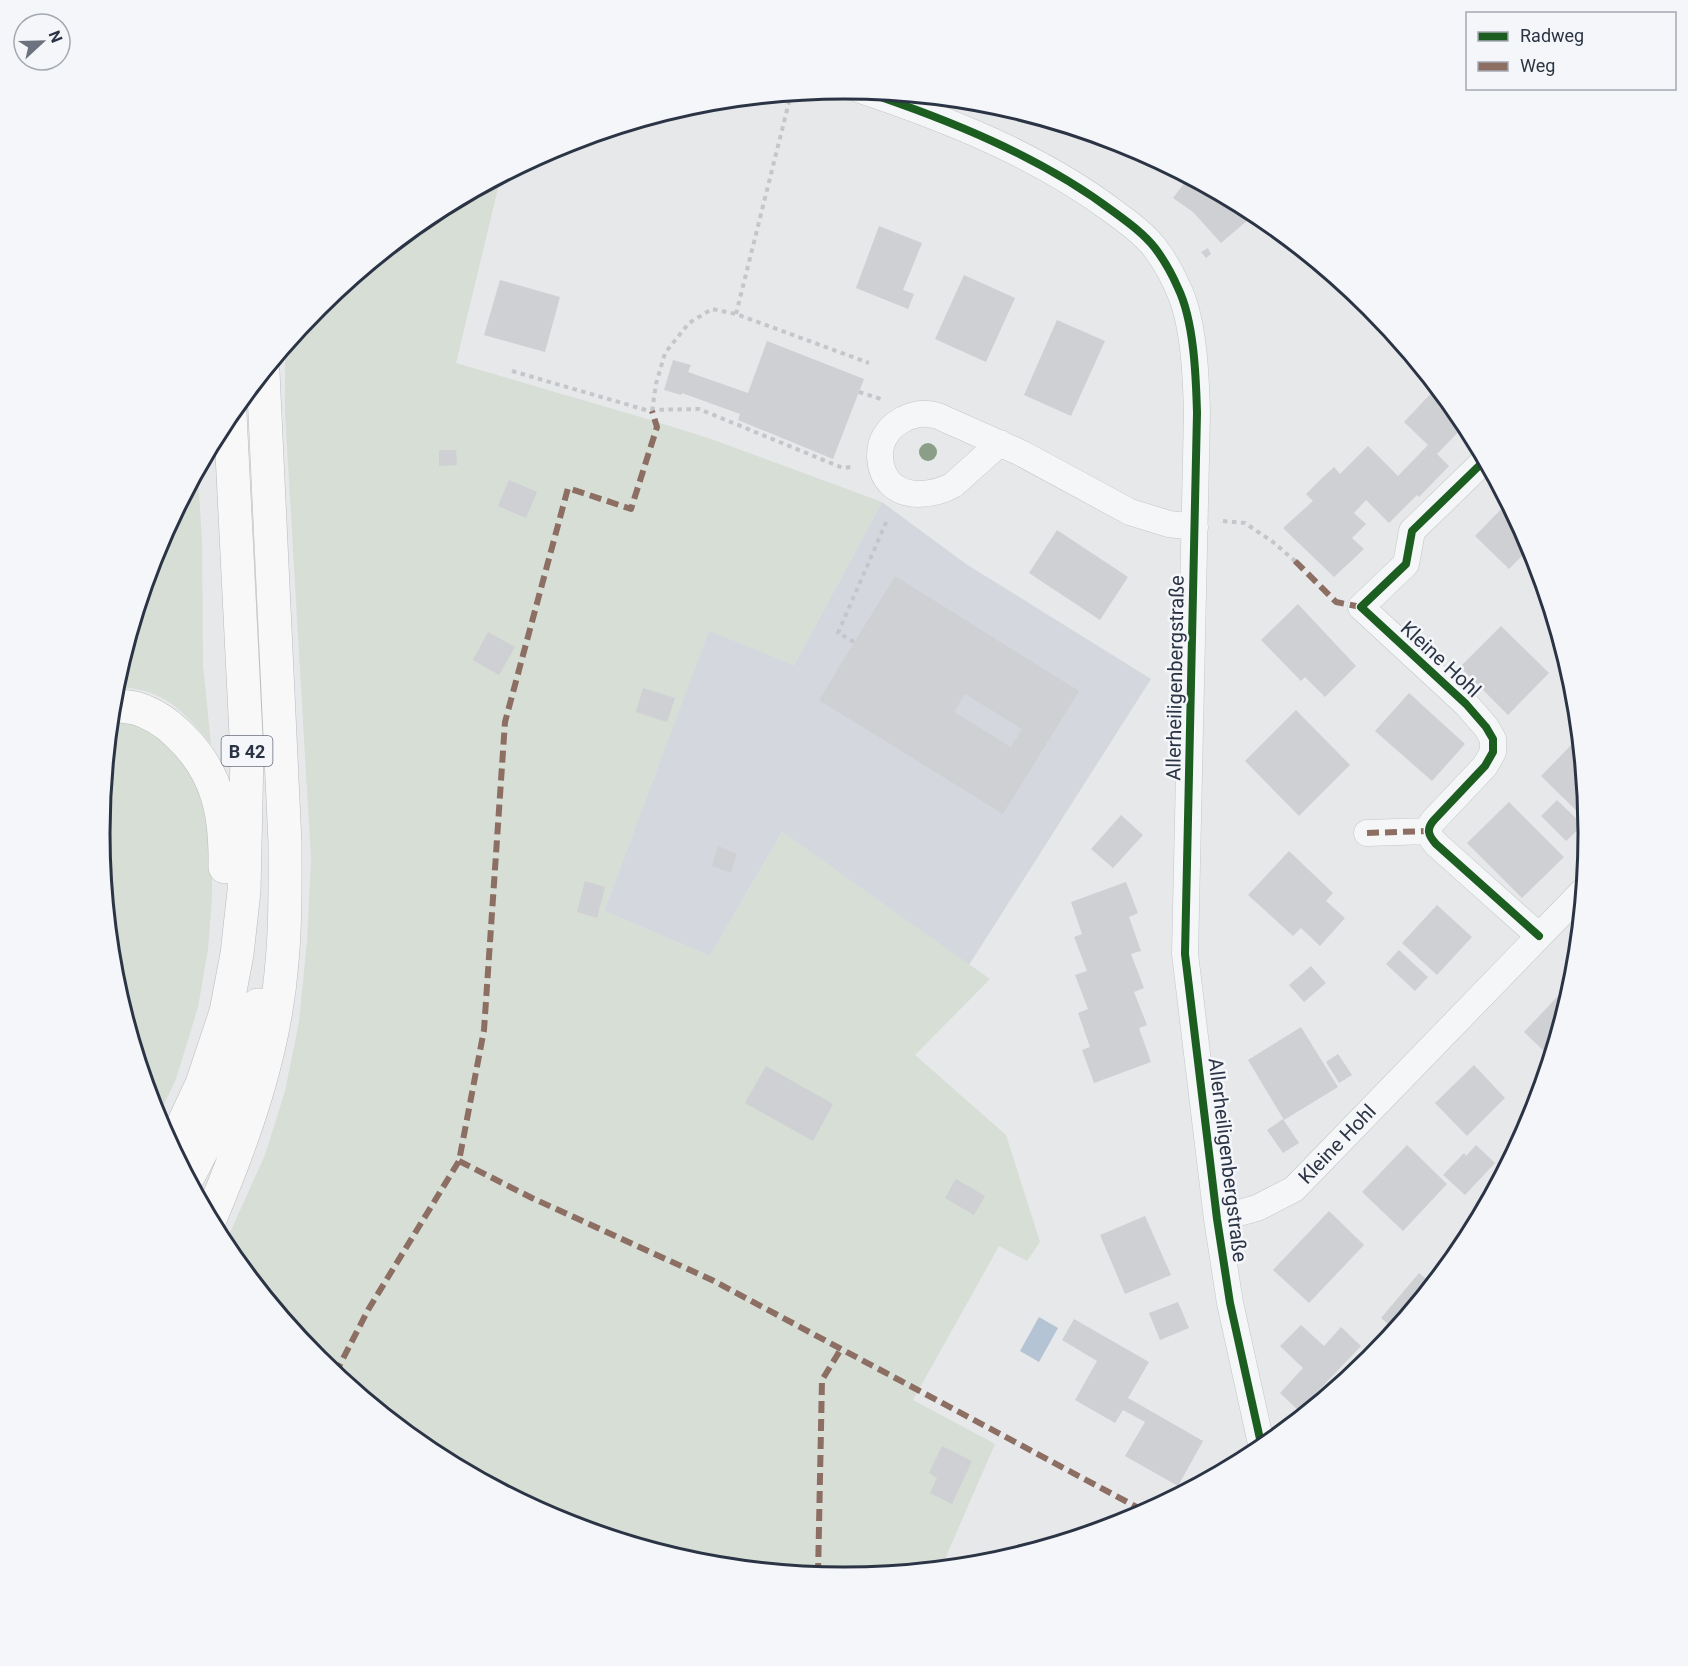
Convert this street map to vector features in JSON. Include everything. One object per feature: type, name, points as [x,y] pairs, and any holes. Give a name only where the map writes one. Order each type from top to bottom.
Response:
[{"type":"highway","name":"B 42","points":[[192,1170],[228,1095],[250,1034],[266,972],[278,908],[285,843],[264,384]]},
{"type":"highway","name":"B 42","points":[[177,1138],[202,1084],[226,1012],[237,954],[244,891],[247,755],[231,430]]},
{"type":"highway","name":"B 42","points":[[121,706],[137,709],[167,723],[193,748],[212,777],[223,817],[225,903],[202,1084]]},
{"type":"highway","points":[[214,1210],[250,1117],[265,1066],[275,1015],[282,962],[285,843]]},
{"type":"street","name":"Allerheiligenbergstraße","points":[[891,101],[957,124],[1091,194],[1138,230],[1155,248],[1180,290],[1189,323],[1197,405],[1185,954],[1217,1219],[1230,1303],[1260,1437]]},
{"type":"street","points":[[1000,443],[953,485],[923,494],[912,494],[893,486],[880,460],[880,450],[890,429],[906,418],[922,414],[938,416],[1000,443],[1130,512],[1169,524],[1195,523]]},
{"type":"street","name":"Kleine Hohl","points":[[1428,831],[1429,825],[1485,766],[1493,752],[1492,739],[1486,727],[1466,704],[1361,607],[1406,564],[1412,531],[1480,465]]},
{"type":"street","points":[[1367,832],[1428,831],[1436,844],[1539,936]]},
{"type":"street","name":"Kleine Hohl","points":[[1217,1219],[1257,1208],[1294,1189],[1574,900]]},
{"type":"path","points":[[736,314],[789,102]]},
{"type":"path","points":[[652,411],[656,384],[665,353],[689,323],[712,309],[736,314],[869,363]]},
{"type":"path","points":[[512,371],[645,410],[699,409],[843,468],[880,460]]},
{"type":"path","points":[[1195,523],[1245,523],[1274,542],[1295,561]]},
{"type":"path","points":[[854,642],[838,633],[882,531]]},
{"type":"shaded area","points":[[499,186],[456,363],[711,439],[882,502],[794,665],[709,631],[604,911],[710,956],[782,832],[990,979],[915,1055],[1006,1135],[1040,1242],[1027,1261],[999,1246],[913,1400],[995,1444],[944,1560],[844,1567],[748,1561],[654,1542],[608,1528],[519,1491],[477,1469],[436,1443],[360,1385],[292,1317],[229,1234],[265,1155],[285,1091],[299,1022],[307,941],[311,859],[285,412],[285,358],[325,314],[397,251],[436,223]]},
{"type":"shaded area","points":[[198,484],[202,541],[203,665],[211,745],[172,704],[156,695],[125,688],[149,597],[166,552]]},
{"type":"shaded area","points":[[882,502],[966,564],[1151,679],[969,965],[782,832],[710,956],[604,911],[709,630],[794,665]]},
{"type":"shaded area","points":[[119,719],[133,723],[171,745],[191,765],[204,797],[212,837],[212,897],[208,949],[198,1007],[176,1079],[163,1106],[135,1023],[116,929],[110,833],[112,785]]},
{"type":"water","points":[[1039,1317],[1058,1328],[1039,1362],[1020,1351]]},
{"type":"building","points":[[1184,183],[1248,220],[1221,243],[1193,212],[1173,198]]},
{"type":"building","points":[[879,226],[922,243],[903,290],[914,294],[908,309],[856,288]]},
{"type":"building","points":[[1208,248],[1211,254],[1206,258],[1201,252]]},
{"type":"building","points":[[964,275],[1015,298],[986,362],[935,339]]},
{"type":"building","points":[[500,280],[560,297],[545,352],[484,335]]},
{"type":"building","points":[[1057,320],[1105,341],[1071,416],[1024,395]]},
{"type":"building","points":[[767,341],[864,379],[833,459],[738,420],[740,414],[682,393],[681,395],[664,390],[673,360],[691,365],[688,372],[748,393]]},
{"type":"building","points":[[1431,393],[1458,432],[1437,454],[1449,466],[1419,497],[1417,495],[1389,523],[1366,500],[1354,513],[1366,524],[1352,538],[1364,549],[1334,577],[1283,528],[1313,501],[1306,494],[1321,479],[1334,467],[1340,474],[1368,446],[1398,476],[1428,445],[1404,422]]},
{"type":"building","points":[[439,450],[456,450],[457,465],[439,466]]},
{"type":"building","points":[[509,480],[537,492],[526,518],[498,506]]},
{"type":"building","points":[[1502,508],[1523,555],[1509,569],[1475,536]]},
{"type":"building","points":[[1057,530],[1128,577],[1100,620],[1029,573]]},
{"type":"building","points":[[895,576],[1079,691],[1003,814],[819,700]],"holes":[[[965,694],[1022,729],[1011,747],[954,712]]]},
{"type":"building","points":[[1298,604],[1356,666],[1325,697],[1305,677],[1301,681],[1261,640]]},
{"type":"building","points":[[1501,626],[1549,673],[1508,715],[1460,667]]},
{"type":"building","points":[[488,632],[515,647],[499,675],[473,660]]},
{"type":"building","points":[[643,688],[675,698],[667,722],[636,712]]},
{"type":"building","points":[[1409,693],[1465,744],[1432,781],[1375,731]]},
{"type":"building","points":[[1296,710],[1350,765],[1299,816],[1245,761]]},
{"type":"building","points":[[1573,744],[1577,811],[1541,776]]},
{"type":"building","points":[[1557,800],[1577,820],[1578,830],[1566,841],[1541,816]]},
{"type":"building","points":[[1509,802],[1564,857],[1522,898],[1467,843]]},
{"type":"building","points":[[1121,815],[1143,835],[1113,868],[1091,849]]},
{"type":"building","points":[[718,846],[737,854],[731,873],[712,866]]},
{"type":"building","points":[[1289,851],[1333,893],[1326,901],[1345,918],[1320,946],[1301,928],[1293,936],[1248,895]]},
{"type":"building","points":[[585,881],[605,887],[597,918],[577,912]]},
{"type":"building","points":[[1126,882],[1138,913],[1129,917],[1141,951],[1131,954],[1144,988],[1134,992],[1147,1025],[1139,1028],[1151,1062],[1094,1083],[1082,1050],[1090,1047],[1078,1013],[1088,1009],[1075,975],[1087,971],[1074,937],[1082,934],[1071,902]]},
{"type":"building","points":[[1437,905],[1472,937],[1437,975],[1402,943]]},
{"type":"building","points":[[1399,950],[1428,977],[1415,991],[1386,964]]},
{"type":"building","points":[[1311,966],[1326,983],[1304,1002],[1289,985]]},
{"type":"building","points":[[1560,994],[1544,1052],[1524,1032]]},
{"type":"building","points":[[1301,1027],[1338,1087],[1284,1120],[1248,1060]]},
{"type":"building","points":[[1338,1054],[1352,1075],[1339,1083],[1326,1062]]},
{"type":"building","points":[[1474,1065],[1505,1098],[1467,1136],[1435,1103]]},
{"type":"building","points":[[766,1066],[833,1104],[813,1141],[745,1103]]},
{"type":"building","points":[[1283,1119],[1299,1143],[1283,1153],[1267,1130]]},
{"type":"building","points":[[1407,1145],[1447,1184],[1403,1231],[1362,1192]]},
{"type":"building","points":[[1476,1145],[1495,1163],[1465,1195],[1443,1175],[1464,1153],[1466,1156]]},
{"type":"building","points":[[956,1179],[985,1196],[974,1215],[945,1198]]},
{"type":"building","points":[[1329,1211],[1364,1245],[1309,1303],[1273,1270]]},
{"type":"building","points":[[1145,1216],[1171,1275],[1125,1294],[1100,1235]]},
{"type":"building","points":[[1419,1273],[1426,1279],[1389,1325],[1381,1318]]},
{"type":"building","points":[[1178,1302],[1189,1328],[1160,1340],[1149,1313]]},
{"type":"building","points":[[1074,1319],[1149,1362],[1128,1398],[1203,1441],[1178,1486],[1125,1456],[1145,1422],[1123,1410],[1115,1423],[1075,1400],[1097,1361],[1062,1340]]},
{"type":"building","points":[[1301,1325],[1324,1346],[1341,1327],[1361,1346],[1298,1410],[1280,1393],[1303,1368],[1280,1346]]},
{"type":"building","points":[[942,1446],[972,1461],[952,1504],[930,1493],[937,1478],[929,1473]]},
{"type":"marked path","points":[[339,1366],[368,1310],[459,1161],[484,1030],[505,722],[568,488],[631,509],[657,427],[652,411]]},
{"type":"marked path","points":[[1295,561],[1336,602],[1361,607]]},
{"type":"marked path","points":[[1367,833],[1428,831]]},
{"type":"marked path","points":[[459,1161],[532,1198],[714,1281],[1135,1506]]},
{"type":"marked path","points":[[818,1566],[822,1380],[841,1349]]},
{"type":"cycle path","points":[[892,101],[926,113],[1024,156],[1085,192],[1131,225],[1151,243],[1168,267],[1188,316],[1193,349],[1197,413],[1185,954],[1217,1219],[1230,1303],[1260,1437]]},
{"type":"cycle path","points":[[1480,465],[1412,531],[1406,564],[1361,607],[1466,704],[1493,739],[1493,752],[1485,766],[1434,820],[1429,832],[1436,844],[1539,936]]}]
